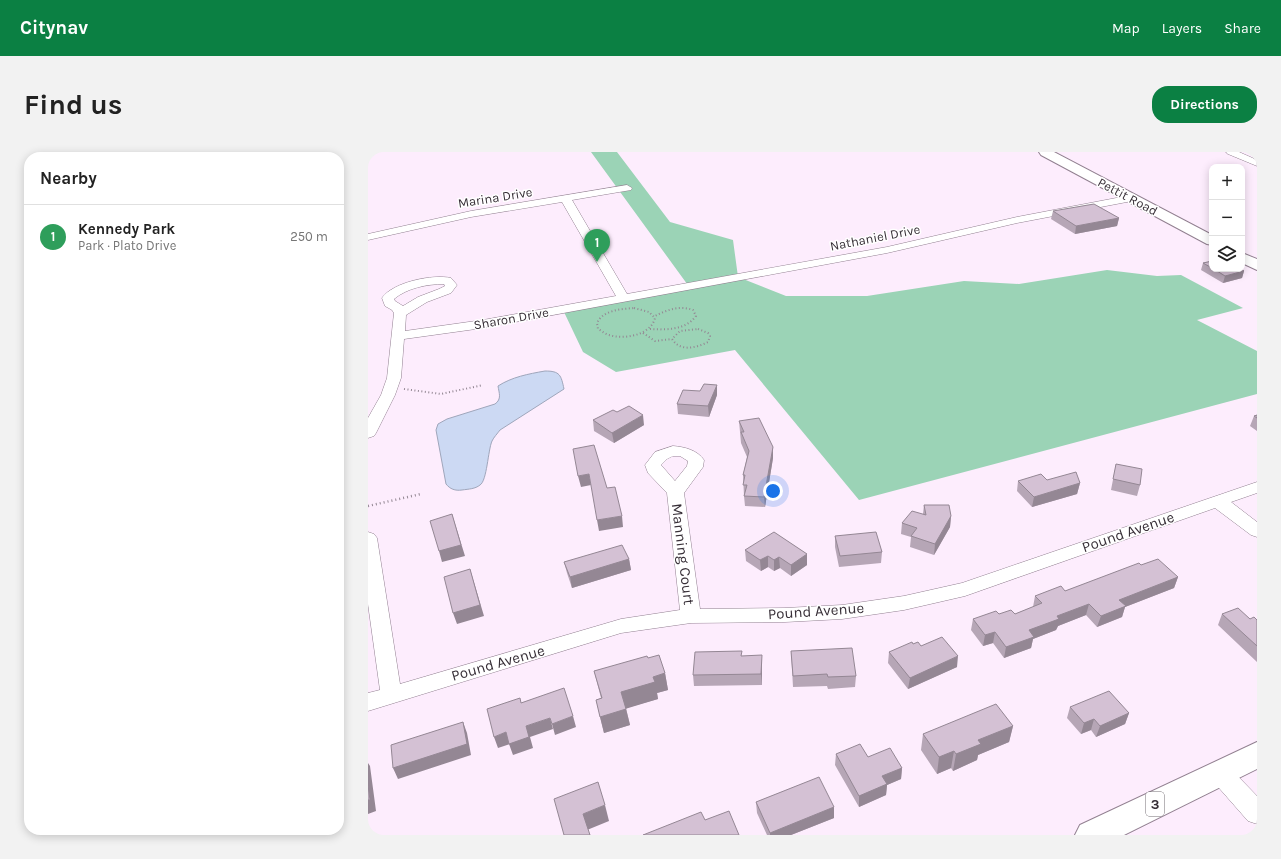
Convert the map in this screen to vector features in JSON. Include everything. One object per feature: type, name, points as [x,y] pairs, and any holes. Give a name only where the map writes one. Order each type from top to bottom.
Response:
[{"type":"street","name":"Pettit Road","points":[[1045,152],[1209,239]]},
{"type":"street","points":[[1235,154],[1257,152]]},
{"type":"street","points":[[1235,154],[1257,163]]},
{"type":"street","name":"Marina Drive","points":[[368,237],[471,214],[627,188]]},
{"type":"street","name":"Nathaniel Drive","points":[[623,298],[886,250],[1017,220],[1132,198]]},
{"type":"street","points":[[566,199],[623,298]]},
{"type":"street","points":[[1245,259],[1257,265]]},
{"type":"street","name":"Sharon Drive","points":[[398,336],[483,324],[623,298]]},
{"type":"street","points":[[368,433],[390,390],[394,378],[400,312]]},
{"type":"street","name":"Pound Avenue","points":[[368,702],[621,626],[690,616],[821,613],[904,603],[965,589],[1257,487]]},
{"type":"street","name":"Manning Court","points":[[675,492],[690,616]]},
{"type":"street","points":[[1218,501],[1257,531]]},
{"type":"street","points":[[368,538],[391,694]]},
{"type":"street","name":"3","points":[[1091,835],[1257,755]]},
{"type":"street","points":[[1220,773],[1257,813]]},
{"type":"path","points":[[650,329],[663,330],[676,327],[691,322],[696,316],[693,310],[682,307],[669,309],[654,316]]},
{"type":"path","points":[[624,309],[643,310],[654,316],[656,320],[655,325],[650,329],[643,333],[625,337],[602,332],[598,329],[597,325],[598,321],[607,313],[624,309]]},
{"type":"path","points":[[643,333],[655,341],[672,339],[673,336],[681,331],[692,329],[708,333],[710,339],[704,345],[693,348],[681,347],[673,342],[672,339]]},
{"type":"path","points":[[390,390],[412,389],[441,394],[483,385]]},
{"type":"path","points":[[368,506],[421,494]]},
{"type":"green space","points":[[591,152],[617,152],[670,222],[733,240],[738,277],[786,296],[867,296],[964,281],[1019,284],[1107,270],[1157,276],[1181,275],[1243,308],[1197,320],[1257,351],[1257,394],[859,500],[735,350],[616,372],[583,352],[564,312],[690,288]]},
{"type":"water","points":[[545,371],[557,373],[561,377],[564,389],[500,430],[492,441],[486,472],[480,485],[474,488],[459,490],[449,487],[446,484],[436,430],[438,424],[447,419],[495,404],[499,400],[498,386],[509,380],[532,373]]},
{"type":"building","points":[[1094,204],[1119,218],[1076,226],[1053,211]]},
{"type":"building","points":[[1209,262],[1209,266],[1203,263]]},
{"type":"building","points":[[1219,272],[1240,272],[1225,276]]},
{"type":"building","points":[[704,384],[717,385],[708,406],[677,404],[683,390],[700,391]]},
{"type":"building","points":[[629,406],[643,415],[612,433],[593,420],[613,410],[617,412]]},
{"type":"building","points":[[759,418],[773,447],[764,497],[744,496],[747,485],[743,485],[745,475],[743,475],[749,451],[741,432],[744,432],[739,421]]},
{"type":"building","points":[[594,445],[607,488],[615,487],[622,516],[597,520],[589,474],[578,476],[573,449]]},
{"type":"building","points":[[1116,464],[1142,469],[1140,485],[1113,479]]},
{"type":"building","points":[[1076,472],[1080,483],[1034,497],[1018,481],[1041,474],[1047,480]]},
{"type":"building","points":[[924,505],[949,505],[951,516],[935,544],[911,536],[917,528],[902,523],[912,511],[926,515]]},
{"type":"building","points":[[452,514],[461,545],[439,551],[430,521]]},
{"type":"building","points":[[774,532],[807,554],[791,565],[779,557],[774,560],[768,556],[760,560],[745,550]]},
{"type":"building","points":[[876,532],[882,552],[840,556],[835,536]]},
{"type":"building","points":[[622,545],[629,559],[570,577],[564,562]]},
{"type":"building","points":[[1158,559],[1178,577],[1119,600],[1126,606],[1101,616],[1089,604],[1057,616],[1059,619],[1029,630],[1034,637],[1006,647],[995,632],[985,635],[973,619],[996,611],[999,614],[1011,610],[1015,614],[1042,603],[1035,596],[1061,586],[1065,591],[1139,563],[1141,565]]},
{"type":"building","points":[[470,569],[480,605],[453,613],[444,577]]},
{"type":"building","points":[[1238,608],[1250,619],[1254,617],[1257,620],[1257,646],[1222,614]]},
{"type":"building","points":[[942,637],[958,656],[910,678],[889,652],[912,642],[913,644],[918,642],[921,646]]},
{"type":"building","points":[[852,648],[856,676],[828,677],[827,674],[793,676],[791,651]]},
{"type":"building","points":[[742,651],[741,656],[762,655],[761,674],[693,675],[695,652]]},
{"type":"building","points":[[659,655],[665,673],[653,677],[655,682],[621,692],[626,709],[600,717],[596,700],[602,698],[594,671],[647,656],[648,658]]},
{"type":"building","points":[[564,688],[573,716],[552,724],[550,718],[526,726],[529,737],[509,744],[506,732],[494,737],[487,709],[520,698],[521,703]]},
{"type":"building","points":[[1109,691],[1129,713],[1100,726],[1094,719],[1084,723],[1070,707]]},
{"type":"building","points":[[996,704],[1013,726],[978,740],[981,744],[956,754],[954,751],[939,757],[923,734]]},
{"type":"building","points":[[463,722],[467,744],[393,768],[391,745]]},
{"type":"building","points":[[860,744],[868,757],[890,748],[902,768],[882,776],[887,784],[859,796],[836,754]]},
{"type":"building","points":[[819,777],[834,807],[770,833],[756,802]]},
{"type":"building","points":[[598,782],[605,805],[583,814],[590,835],[564,835],[554,799]]},
{"type":"building","points":[[368,785],[370,800],[368,800]]},
{"type":"building","points":[[729,811],[739,835],[643,835],[701,812],[705,820]]},
{"type":"place","name":"Kennedy Park","points":[[597,262]]}]
